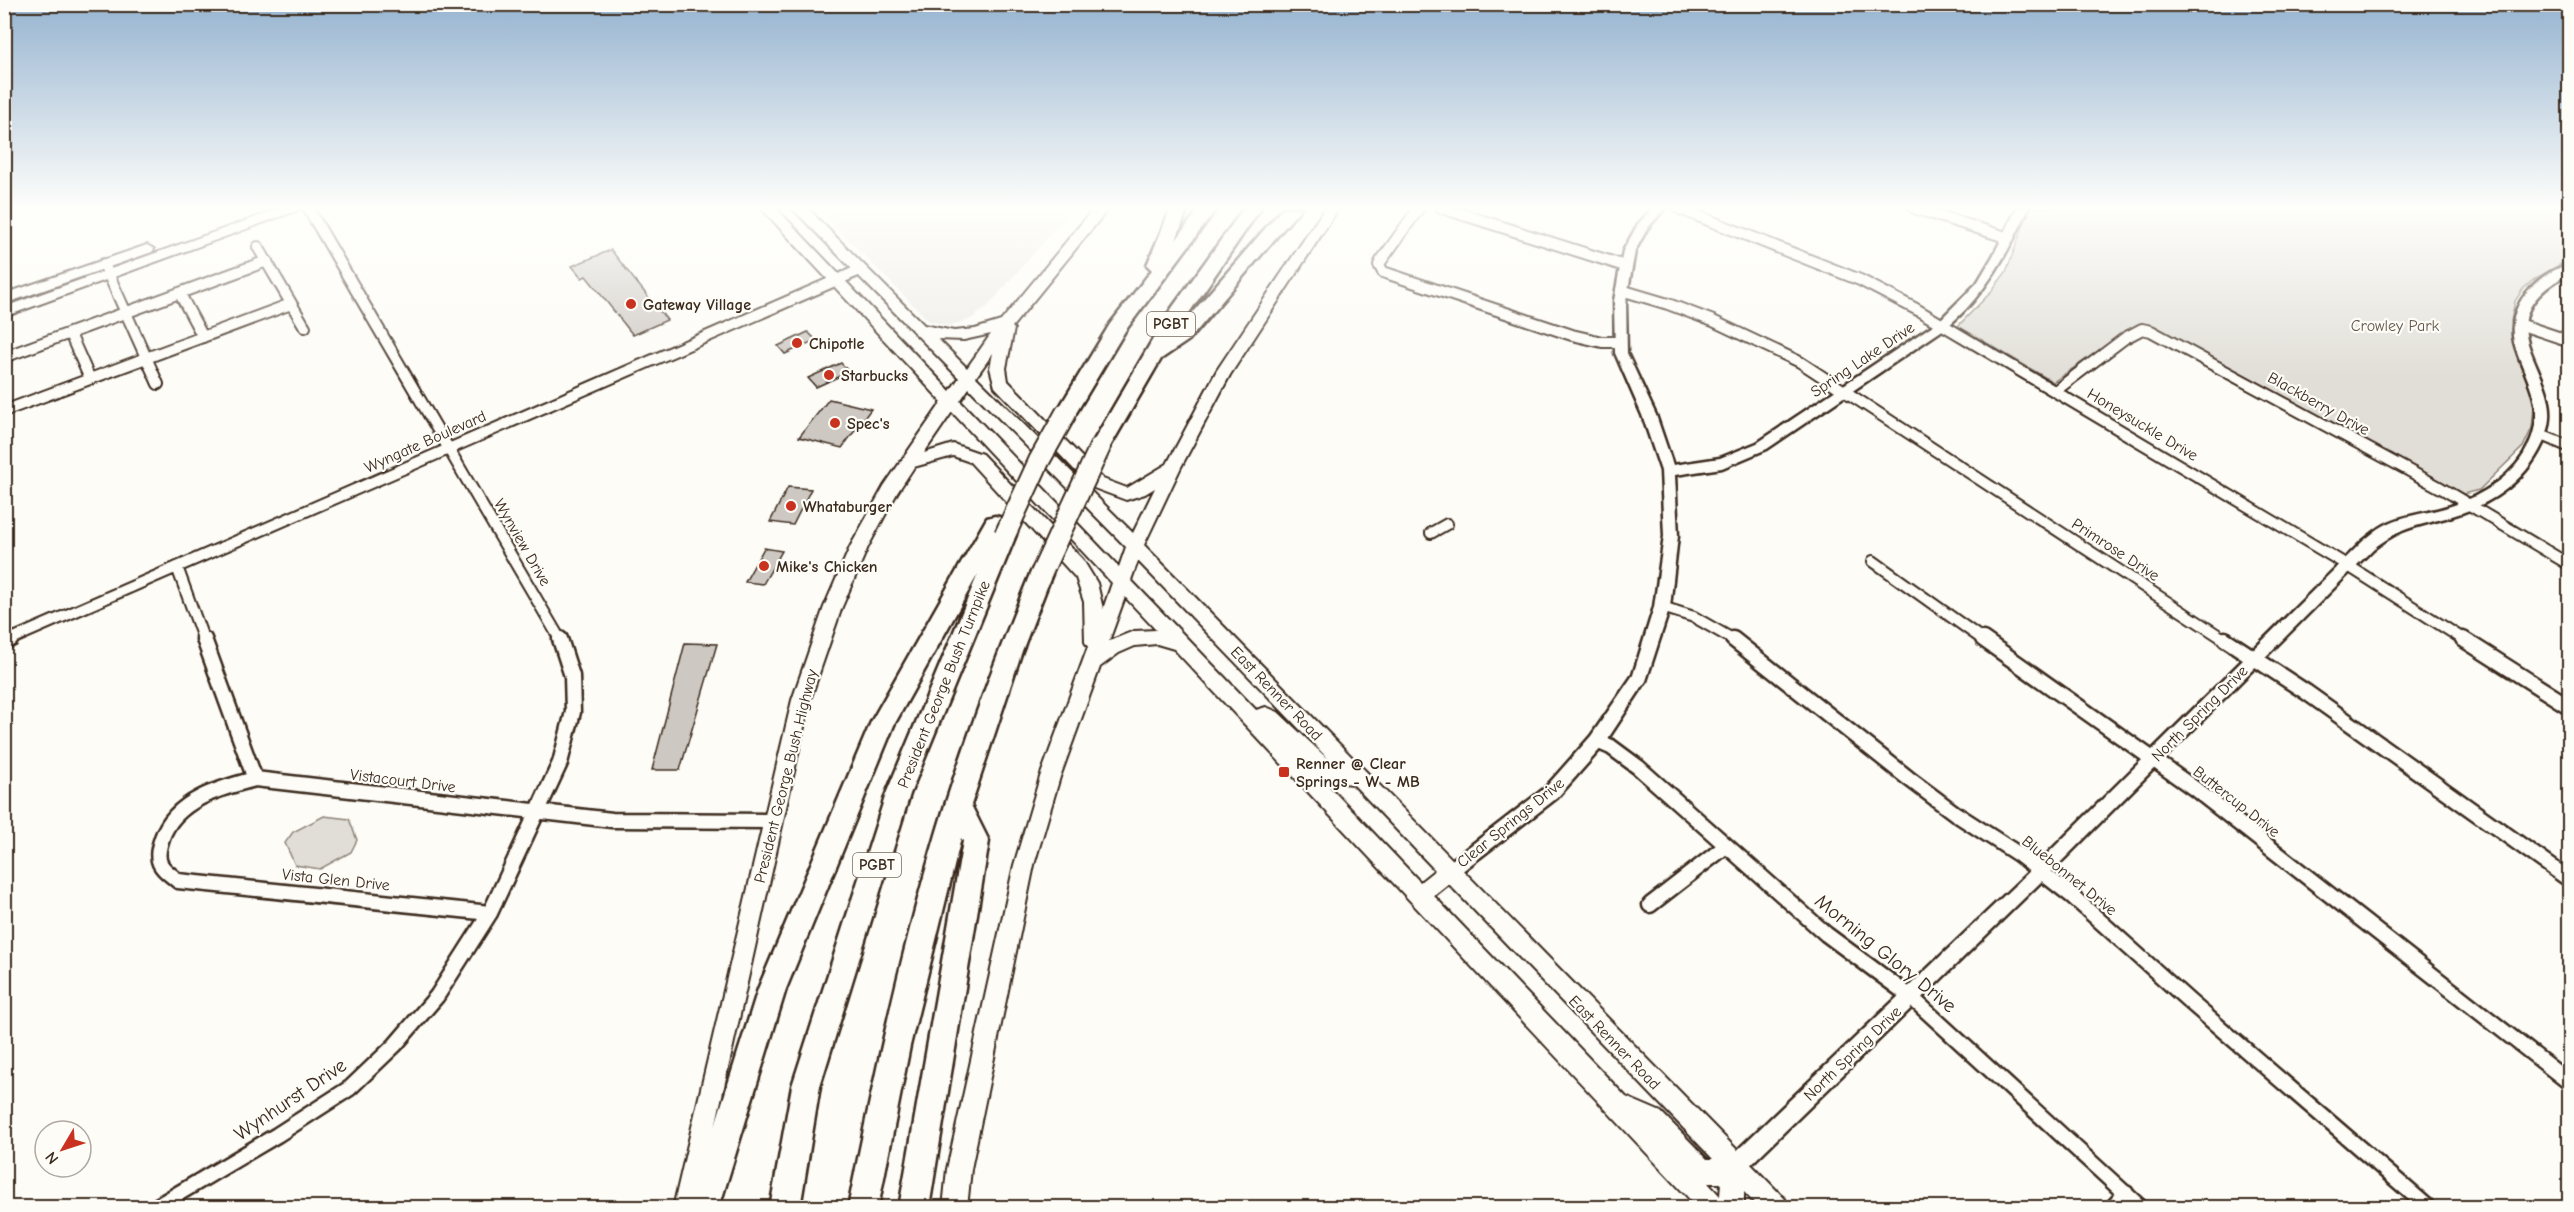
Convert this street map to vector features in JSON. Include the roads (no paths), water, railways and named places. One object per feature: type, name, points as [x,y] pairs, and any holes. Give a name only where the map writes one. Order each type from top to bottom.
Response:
[{"type":"highway","points":[[1149,284],[1157,265]]},
{"type":"highway","name":"President George Bush Turnpike","points":[[785,1208],[807,1086],[898,794],[1000,529],[1117,328],[1164,265]]},
{"type":"highway","name":"PGBT","points":[[863,1208],[907,993],[958,805],[1005,664],[1041,574],[1100,447],[1149,359],[1212,265]]},
{"type":"highway","points":[[1149,359],[1182,336],[1244,265]]},
{"type":"highway","points":[[704,1208],[772,989],[882,722],[1000,529]]},
{"type":"highway","points":[[914,1208],[976,841],[958,805]]},
{"type":"main road","points":[[4,312],[120,265]]},
{"type":"main road","points":[[4,298],[123,265]]},
{"type":"main road","points":[[822,265],[1715,1208]]},
{"type":"main road","name":"East Renner Road","points":[[855,265],[1135,546],[1776,1208]]},
{"type":"main road","name":"President George Bush Highway","points":[[685,1208],[801,700],[831,610],[859,548],[890,490],[967,377],[1006,324],[1055,265]]},
{"type":"main road","points":[[955,1208],[959,1170],[1024,865],[1050,777],[1135,546],[1173,467],[1223,374],[1295,265]]},
{"type":"main road","points":[[921,329],[951,337],[982,333],[1006,324]]},
{"type":"main road","points":[[1006,324],[998,368],[1001,383],[1096,483],[1126,494],[1139,490],[1173,467]]},
{"type":"main road","points":[[909,463],[952,450],[976,458],[1077,565],[1088,580],[1092,595],[1095,622],[1093,662]]},
{"type":"main road","points":[[1093,662],[1108,649],[1126,640],[1147,636],[1168,638],[1183,645]]},
{"type":"main road","points":[[1253,719],[1266,715],[1271,718],[1326,771],[1356,776]]},
{"type":"main road","points":[[1420,895],[1450,871]]},
{"type":"main road","points":[[1619,1106],[1653,1120],[1701,1170],[1718,1172],[1736,1165],[1732,1208]]},
{"type":"street","points":[[4,357],[258,265]]},
{"type":"street","points":[[269,265],[305,327]]},
{"type":"street","name":"Wynview Drive","points":[[341,265],[560,639],[572,676],[573,712],[560,763],[490,913]]},
{"type":"street","points":[[1381,265],[1380,270],[1555,330],[1602,342],[1620,342]]},
{"type":"street","points":[[1620,265],[1625,266]]},
{"type":"street","name":"Honeysuckle Drive","points":[[1821,265],[1860,280],[1943,324],[2347,565],[2570,707]]},
{"type":"street","name":"Spring Lake Drive","points":[[1668,471],[1700,468],[1744,455],[1943,324],[1970,301],[1996,265]]},
{"type":"street","name":"Clear Springs Drive","points":[[1450,871],[1551,793],[1597,741],[1640,677],[1662,607],[1671,537],[1668,471],[1649,415],[1621,353],[1621,290],[1625,266]]},
{"type":"street","points":[[2570,268],[2540,286],[2526,300],[2518,324],[2570,341]]},
{"type":"street","points":[[106,270],[158,384]]},
{"type":"street","name":"Wyngate Boulevard","points":[[4,642],[860,270]]},
{"type":"street","name":"Primrose Drive","points":[[1621,290],[1689,310],[1758,340],[1800,362],[2306,692],[2570,880]]},
{"type":"street","points":[[180,294],[203,337]]},
{"type":"street","points":[[4,411],[291,304]]},
{"type":"street","name":"North Spring Drive","points":[[1736,1165],[2040,872],[2368,545],[2398,525],[2470,506],[2508,482],[2530,457],[2545,422],[2543,398],[2520,343],[2518,324]]},
{"type":"street","name":"Blackberry Drive","points":[[2055,391],[2125,338],[2142,329],[2151,331],[2470,506],[2570,564]]},
{"type":"street","points":[[70,334],[90,379]]},
{"type":"street","points":[[2541,435],[2570,447]]},
{"type":"street","points":[[1431,533],[1447,524]]},
{"type":"street","name":"Buttercup Drive","points":[[1873,561],[2154,759],[2570,1083]]},
{"type":"street","points":[[177,567],[255,779]]},
{"type":"street","name":"Bluebonnet Drive","points":[[1662,607],[1694,617],[1740,643],[1908,778],[1956,814],[2018,854],[2072,896],[2429,1208]]},
{"type":"street","name":"Morning Glory Drive","points":[[1597,741],[1611,747],[1638,767],[1826,934],[1911,997],[2141,1208]]},
{"type":"street","name":"Vistacourt Drive","points":[[255,779],[612,820],[773,821]]},
{"type":"street","name":"Vista Glen Drive","points":[[255,779],[227,786],[203,797],[183,810],[168,824],[161,839],[158,855],[162,866],[178,881],[490,913]]},
{"type":"street","points":[[1650,905],[1726,846]]},
{"type":"street","name":"Wynhurst Drive","points":[[154,1208],[278,1135],[350,1088],[394,1045],[437,996],[490,913]]},
{"type":"street","points":[[2112,1208],[2126,1193]]},
{"type":"place","name":"Gateway Village","points":[[631,304]]},
{"type":"place","name":"Chipotle","points":[[797,343]]},
{"type":"place","name":"Starbucks","points":[[829,375]]},
{"type":"place","name":"Spec's","points":[[835,423]]},
{"type":"place","name":"Whataburger","points":[[791,506]]},
{"type":"place","name":"Mike's Chicken","points":[[764,566]]},
{"type":"place","name":"Renner @ Clear Springs - W - MB","points":[[1284,772]]},
{"type":"park label","name":"Crowley Park","points":[[2395,325]]}]
